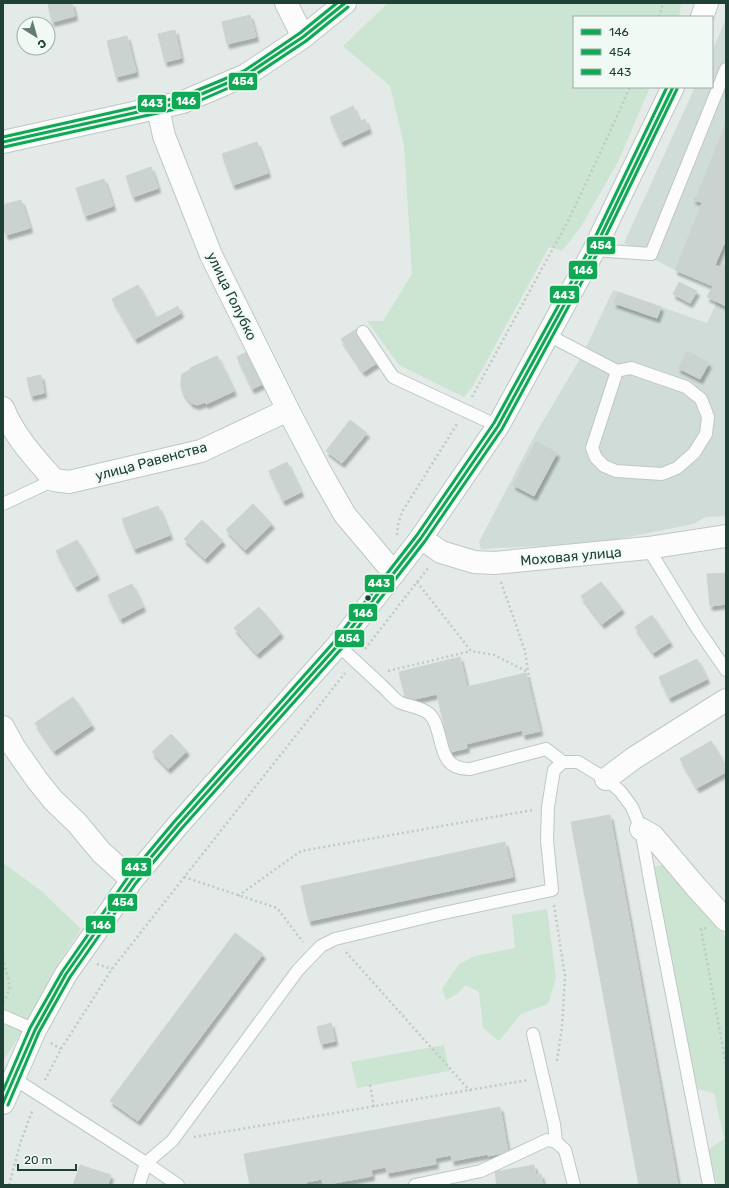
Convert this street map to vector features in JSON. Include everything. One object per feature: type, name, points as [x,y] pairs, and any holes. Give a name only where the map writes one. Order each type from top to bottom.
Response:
[{"type":"street","points":[[286,3],[303,37]]},
{"type":"street","points":[[3,142],[183,102],[246,76],[303,37],[345,3]]},
{"type":"street","points":[[702,16],[708,3]]},
{"type":"street","points":[[3,1103],[35,1030],[66,974],[132,880],[178,825],[338,645],[421,538],[498,426],[594,250],[673,88]]},
{"type":"street","name":"улица Голубко","points":[[158,108],[164,136],[211,255],[288,410],[345,515],[394,573]]},
{"type":"street","name":"улица Равенства","points":[[54,480],[69,482],[201,450],[288,410]]},
{"type":"street","points":[[5,418],[54,480]]},
{"type":"street","name":"Моховая улица","points":[[421,538],[441,552],[474,562],[494,563],[648,548],[726,536]]},
{"type":"street","points":[[606,779],[634,758],[726,700]]},
{"type":"street","points":[[3,727],[14,747],[53,800],[77,823],[101,852],[132,880]]},
{"type":"street","points":[[641,829],[653,836],[696,887],[716,924]]},
{"type":"lane","points":[[594,250],[651,254],[726,69]]},
{"type":"lane","points":[[363,332],[393,377],[498,426]]},
{"type":"lane","points":[[548,334],[617,371],[631,368],[686,387],[701,399],[708,417],[706,434],[694,453],[677,468],[662,474],[616,471],[604,466],[596,458],[592,448],[617,371]]},
{"type":"lane","points":[[3,504],[54,480]]},
{"type":"lane","points":[[648,548],[697,628],[726,670]]},
{"type":"lane","points":[[338,645],[399,702],[421,709],[432,716],[442,751],[449,761],[460,769],[470,768],[546,749],[563,762],[578,762],[606,779],[620,791],[632,807],[641,829],[709,1185]]},
{"type":"lane","points":[[139,1185],[146,1163],[172,1141],[294,976],[321,946],[335,940],[439,914],[552,890],[547,840],[548,807],[554,770],[563,762]]},
{"type":"lane","points":[[3,1016],[35,1030]]},
{"type":"lane","points":[[533,1034],[554,1124],[556,1142]]},
{"type":"lane","points":[[13,1078],[178,1185]]},
{"type":"lane","points":[[415,1185],[481,1171],[546,1140],[556,1142],[565,1150],[574,1185]]},
{"type":"path","points":[[658,16],[663,3]]},
{"type":"path","points":[[397,539],[398,525],[402,512],[465,410],[569,219],[630,88]]},
{"type":"path","points":[[8,1185],[21,1141],[38,1094],[61,1049],[112,969],[441,552]]},
{"type":"path","points":[[494,563],[524,650],[546,749]]},
{"type":"path","points":[[417,582],[472,651]]},
{"type":"path","points":[[377,681],[388,671],[472,651],[494,655],[528,672]]},
{"type":"path","points":[[238,896],[301,851],[548,807]]},
{"type":"path","points":[[184,878],[278,908],[313,955]]},
{"type":"path","points":[[172,1141],[470,1091],[543,1077],[555,1071],[562,1027],[565,976],[552,890]]},
{"type":"path","points":[[716,924],[701,929],[726,1065]]},
{"type":"path","points":[[335,940],[470,1091]]},
{"type":"path","points":[[3,958],[10,987],[3,1004]]},
{"type":"path","points":[[720,1035],[726,1034]]},
{"type":"path","points":[[370,1085],[374,1107]]},
{"type":"shaded area","points":[[726,19],[726,516],[706,517],[693,524],[599,543],[481,549],[479,542],[536,433],[583,354],[613,290],[707,323],[717,302],[707,297],[712,286],[675,270],[624,243],[695,88],[713,88],[713,49]]},
{"type":"green space","points":[[388,3],[681,3],[679,16],[573,16],[573,88],[650,88],[618,162],[580,228],[562,251],[549,247],[473,386],[464,397],[399,365],[367,321],[383,321],[412,274],[404,145],[390,86],[343,46]]},
{"type":"green space","points":[[3,863],[40,890],[81,929],[61,959],[18,1038],[3,1061]]},
{"type":"green space","points":[[668,864],[723,929],[724,936],[726,936],[726,1185],[719,1185],[709,1171],[705,1152],[724,1139],[714,1093],[694,1088],[649,868]]},
{"type":"green space","points":[[547,909],[556,978],[548,1004],[521,1014],[499,1041],[483,1028],[479,992],[466,985],[457,994],[446,1000],[442,989],[459,964],[475,956],[515,948],[512,915]]},
{"type":"green space","points":[[444,1045],[449,1071],[357,1088],[351,1062]]},
{"type":"building","points":[[72,3],[75,16],[56,21],[56,16],[51,16],[48,4]]},
{"type":"building","points":[[250,15],[256,37],[227,44],[222,22]]},
{"type":"building","points":[[175,30],[181,58],[165,62],[158,34]]},
{"type":"building","points":[[127,36],[136,72],[116,77],[107,41]]},
{"type":"building","points":[[353,106],[360,122],[365,119],[369,129],[341,142],[330,117]]},
{"type":"building","points":[[726,123],[726,239],[715,265],[722,268],[723,264],[726,266],[726,306],[707,297],[713,286],[675,270],[702,203],[693,199],[694,197],[696,198]]},
{"type":"building","points":[[257,142],[268,173],[233,185],[222,154]]},
{"type":"building","points":[[151,167],[158,188],[133,197],[126,176]]},
{"type":"building","points":[[104,179],[113,206],[85,216],[76,188]]},
{"type":"building","points":[[21,200],[30,228],[6,235],[3,225],[3,205]]},
{"type":"building","points":[[679,282],[697,291],[690,303],[673,294]]},
{"type":"building","points":[[138,285],[156,318],[178,306],[181,313],[135,339],[112,299]]},
{"type":"building","points":[[618,292],[661,307],[657,318],[614,303]]},
{"type":"building","points":[[358,328],[380,361],[363,372],[341,339]]},
{"type":"building","points":[[251,350],[267,382],[252,389],[237,357]]},
{"type":"building","points":[[687,351],[709,363],[700,379],[678,368]]},
{"type":"building","points":[[217,356],[234,391],[206,404],[205,402],[197,405],[191,403],[183,393],[181,387],[182,374],[190,370],[190,368]]},
{"type":"building","points":[[41,375],[44,393],[31,396],[27,378]]},
{"type":"building","points":[[350,420],[367,433],[342,463],[326,451]]},
{"type":"building","points":[[536,441],[557,453],[534,496],[513,485]]},
{"type":"building","points":[[287,462],[301,492],[283,501],[269,471]]},
{"type":"building","points":[[253,504],[272,524],[245,550],[226,530]]},
{"type":"building","points":[[158,506],[170,535],[134,549],[122,519]]},
{"type":"building","points":[[202,520],[223,541],[205,559],[184,539]]},
{"type":"building","points":[[77,540],[97,575],[75,587],[56,551]]},
{"type":"building","points":[[726,573],[726,604],[710,606],[707,574]]},
{"type":"building","points":[[601,582],[622,609],[602,624],[581,596]]},
{"type":"building","points":[[132,584],[143,607],[120,619],[108,595]]},
{"type":"building","points":[[259,607],[281,633],[257,654],[234,628]]},
{"type":"building","points":[[652,615],[670,642],[653,653],[635,627]]},
{"type":"building","points":[[460,657],[467,687],[526,673],[540,731],[523,735],[522,730],[466,744],[467,748],[450,752],[437,694],[406,701],[399,672]]},
{"type":"building","points":[[697,659],[707,679],[669,698],[659,677]]},
{"type":"building","points":[[73,697],[92,725],[54,751],[35,723]]},
{"type":"building","points":[[171,734],[187,751],[168,769],[152,752]]},
{"type":"building","points":[[711,741],[726,767],[726,772],[697,788],[680,759]]},
{"type":"building","points":[[610,815],[678,1185],[639,1185],[571,822]]},
{"type":"building","points":[[505,842],[513,877],[309,921],[301,886]]},
{"type":"building","points":[[235,933],[263,954],[138,1121],[110,1101]]},
{"type":"building","points":[[331,1023],[335,1041],[321,1044],[317,1027]]},
{"type":"building","points":[[500,1107],[508,1152],[452,1161],[451,1155],[435,1158],[436,1164],[387,1173],[386,1167],[371,1170],[372,1176],[323,1185],[322,1179],[306,1182],[307,1185],[250,1185],[244,1154]]},
{"type":"building","points":[[80,1165],[111,1175],[108,1185],[73,1185]]},
{"type":"building","points":[[534,1165],[536,1175],[541,1174],[543,1185],[497,1185],[495,1172]]},
{"type":"transit line","name":"443","points":[[3,137],[181,97],[244,71],[300,33],[337,3]]},
{"type":"transit line","name":"146","points":[[3,142],[183,102],[246,75],[303,37],[345,3]]},
{"type":"transit line","name":"454","points":[[4,147],[185,107],[249,79],[306,41],[348,7]]},
{"type":"transit line","name":"443","points":[[3,1091],[30,1028],[62,972],[128,877],[174,822],[334,642],[417,535],[494,423],[590,248],[667,88]]},
{"type":"transit line","name":"146","points":[[3,1103],[35,1030],[66,974],[132,880],[178,825],[338,645],[421,538],[498,426],[594,250],[673,88]]},
{"type":"transit line","name":"454","points":[[8,1105],[39,1032],[70,977],[136,883],[182,828],[342,648],[425,541],[502,429],[598,252],[677,89]]}]
